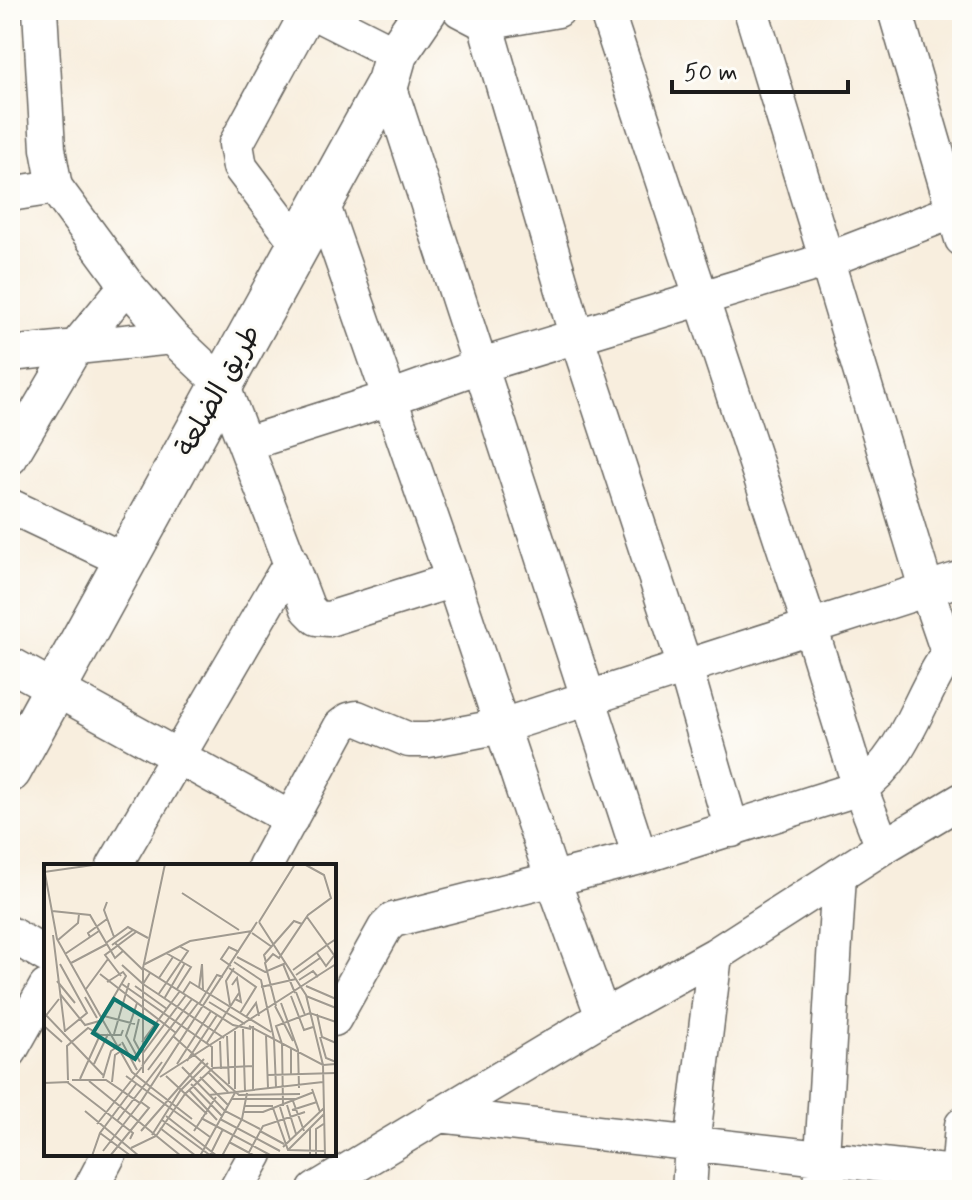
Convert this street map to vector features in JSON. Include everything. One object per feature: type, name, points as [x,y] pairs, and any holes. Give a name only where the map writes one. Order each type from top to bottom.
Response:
[{"type":"main road","name":"طريق الضلعة","points":[[10,771],[426,10]]},
{"type":"street","points":[[40,10],[48,149],[55,187],[127,285],[172,337],[222,384],[308,609],[317,618],[329,619],[453,580]]},
{"type":"street","points":[[299,245],[240,167],[236,144],[309,10],[392,68],[482,365],[640,857]]},
{"type":"street","points":[[558,10],[473,17],[685,667],[732,830]]},
{"type":"street","points":[[606,10],[811,629],[860,788],[883,847]]},
{"type":"street","points":[[336,1015],[385,928],[393,920],[640,857],[860,788],[887,765],[955,645],[927,591],[751,10]]},
{"type":"street","points":[[245,444],[482,365],[959,219],[895,10]]},
{"type":"street","points":[[10,194],[55,187]]},
{"type":"street","points":[[322,203],[553,880],[603,1017]]},
{"type":"street","points":[[10,458],[75,348],[127,285]]},
{"type":"street","points":[[10,354],[172,337]]},
{"type":"street","points":[[10,506],[126,561]]},
{"type":"street","points":[[115,864],[291,562]]},
{"type":"street","points":[[266,864],[341,726],[349,720],[357,718],[409,740],[428,740],[502,726],[962,578]]},
{"type":"street","points":[[10,664],[291,819]]},
{"type":"street","points":[[330,1185],[439,1115],[603,1017],[715,955],[962,800]]},
{"type":"street","points":[[821,1174],[839,875]]},
{"type":"street","points":[[10,934],[44,954]]},
{"type":"street","points":[[689,1190],[715,955]]},
{"type":"street","points":[[10,1051],[44,991]]},
{"type":"street","points":[[439,1115],[692,1145],[821,1174],[959,1179],[962,1125]]},
{"type":"street","points":[[90,1190],[108,1156]]},
{"type":"street","points":[[236,1190],[255,1156]]}]
